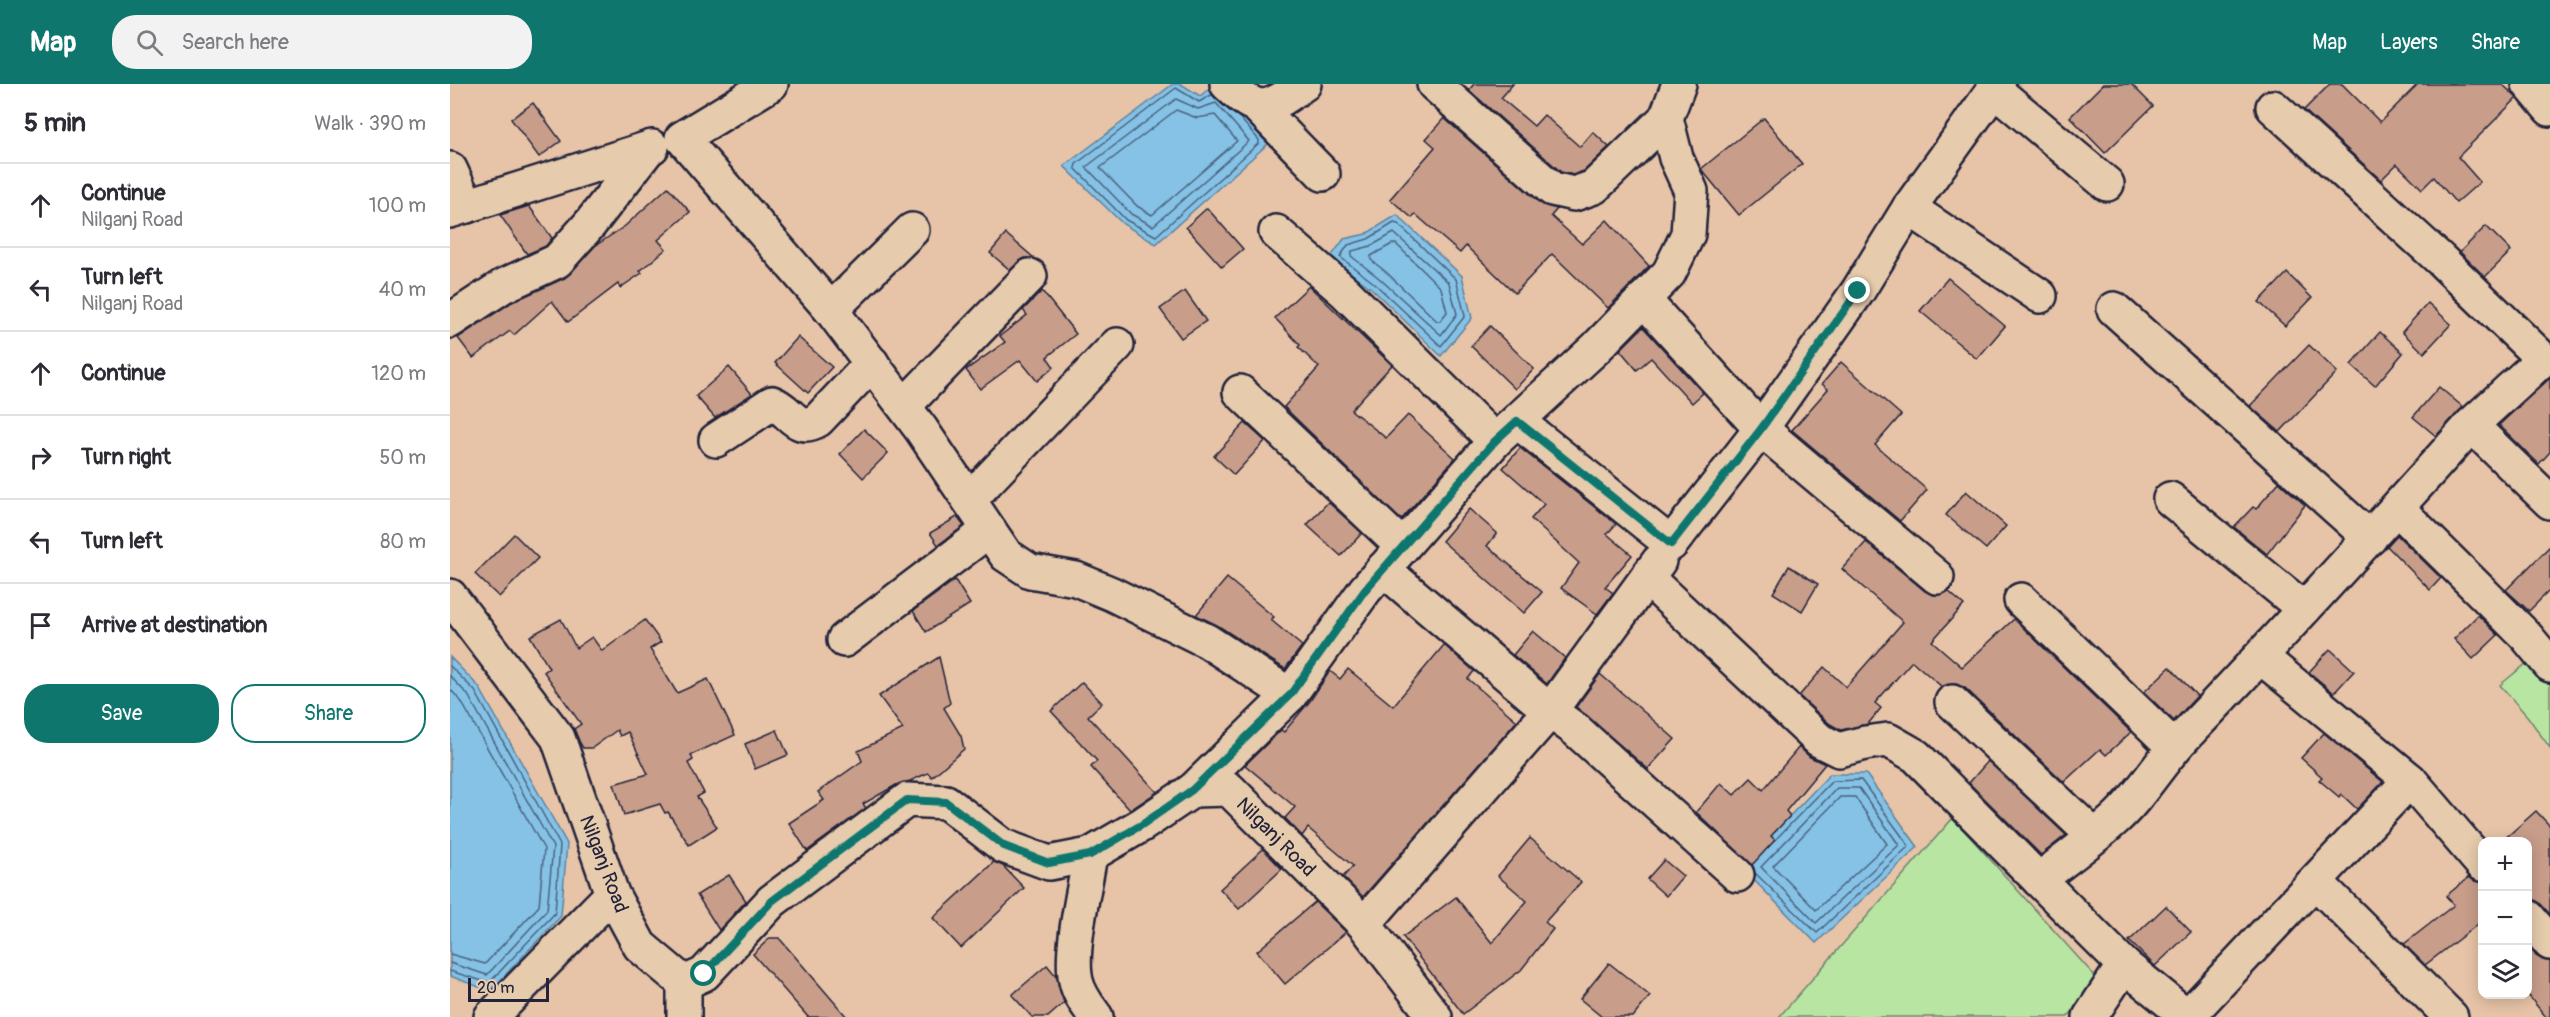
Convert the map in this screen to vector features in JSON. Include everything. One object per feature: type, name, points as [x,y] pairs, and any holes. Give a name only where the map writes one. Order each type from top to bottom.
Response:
[{"type":"street","points":[[450,169],[458,209],[682,138],[771,84]]},
{"type":"street","points":[[1227,84],[1241,98],[1258,107],[1323,174]]},
{"type":"street","points":[[1258,107],[1271,106],[1304,84]]},
{"type":"street","points":[[1434,84],[1552,189],[1574,194],[1594,187],[1666,118],[1679,84]]},
{"type":"street","points":[[2529,84],[2550,109]]},
{"type":"street","points":[[1364,924],[1550,711],[1671,544],[1761,429],[1858,291],[1909,208],[1996,87],[2107,184]]},
{"type":"street","points":[[2039,880],[2115,820],[2174,747],[2261,657],[2471,425],[2543,359],[2441,260],[2273,107]]},
{"type":"street","points":[[684,1017],[684,983],[704,974],[772,901],[907,800],[946,802],[1004,846],[1049,863],[1090,855],[1143,824],[1192,790],[1290,695],[1365,590],[1392,557],[1506,431],[1595,349],[1669,273],[1688,234],[1691,191],[1676,158],[1666,118]]},
{"type":"street","points":[[682,138],[831,310],[904,406],[1006,555],[1030,571],[1076,579],[1112,594],[1207,641],[1290,695]]},
{"type":"street","points":[[450,321],[503,285],[557,261],[590,225],[649,148]]},
{"type":"street","points":[[1909,208],[2040,296]]},
{"type":"street","points":[[831,310],[912,230]]},
{"type":"street","points":[[1276,232],[1506,431],[1671,544]]},
{"type":"street","points":[[904,406],[1029,276]]},
{"type":"street","points":[[1643,299],[1761,429],[1937,577]]},
{"type":"street","points":[[2114,309],[2370,538]]},
{"type":"street","points":[[969,500],[1117,345]]},
{"type":"street","points":[[716,440],[767,404],[772,404],[801,424],[809,425],[818,420],[872,363]]},
{"type":"street","points":[[1240,392],[1392,557],[1550,711],[1576,730],[1737,875]]},
{"type":"street","points":[[2471,425],[2546,490]]},
{"type":"street","points":[[2170,499],[2303,608]]},
{"type":"street","points":[[2397,508],[2526,636],[2550,665]]},
{"type":"street","points":[[844,640],[989,530]]},
{"type":"street","points":[[1647,578],[1819,740],[1839,750],[1865,742],[1888,740],[1916,756],[2124,965],[2187,1017],[2410,780]]},
{"type":"street","name":"Nilganj Road","points":[[450,596],[558,738],[612,894],[640,946],[684,983]]},
{"type":"street","points":[[2021,600],[2174,747]]},
{"type":"street","points":[[2261,657],[2410,780],[2478,859]]},
{"type":"street","points":[[1952,702],[2094,836]]},
{"type":"street","name":"Nilganj Road","points":[[1192,790],[1228,789],[1364,924],[1435,1017]]},
{"type":"street","points":[[1081,1011],[1074,957],[1090,855]]},
{"type":"street","points":[[2316,882],[2451,1017]]},
{"type":"street","points":[[490,1017],[612,894]]},
{"type":"street","points":[[2532,921],[2550,943]]},
{"type":"street","points":[[2090,1017],[2124,965]]},
{"type":"green space","points":[[2550,644],[2550,748],[2528,717],[2500,685]]},
{"type":"green space","points":[[1953,818],[2101,983],[2067,1017],[1779,1017]]},
{"type":"water","points":[[1173,84],[1181,84],[1200,96],[1215,84],[1270,142],[1156,244],[1123,224],[1064,166]]},
{"type":"water","points":[[1397,215],[1462,276],[1472,318],[1441,356],[1371,288],[1330,258],[1344,239],[1366,234]]},
{"type":"water","points":[[450,657],[479,687],[567,844],[561,916],[490,991],[450,976]]},
{"type":"water","points":[[1830,774],[1866,774],[1918,847],[1816,943],[1741,867]]},
{"type":"building","points":[[1474,84],[1513,84],[1501,98],[1534,126],[1544,115],[1580,147],[1593,132],[1609,147],[1584,171],[1573,175],[1561,172],[1469,90]]},
{"type":"building","points":[[2103,84],[2131,84],[2153,106],[2105,153],[2070,117]]},
{"type":"building","points":[[2330,84],[2342,84],[2380,122],[2418,84],[2502,84],[2517,98],[2458,157],[2480,182],[2456,203],[2434,177],[2422,189],[2397,164],[2381,180],[2304,110]]},
{"type":"building","points":[[533,103],[561,141],[539,157],[511,119]]},
{"type":"building","points":[[1444,118],[1540,203],[1557,209],[1551,216],[1582,244],[1607,220],[1649,266],[1608,308],[1552,254],[1515,293],[1466,246],[1460,253],[1415,214],[1412,218],[1390,199],[1435,147],[1426,139]]},
{"type":"building","points":[[1764,118],[1802,164],[1739,215],[1701,169]]},
{"type":"building","points":[[668,187],[690,212],[658,240],[666,249],[640,271],[642,273],[620,288],[618,284],[568,322],[552,301],[514,335],[510,331],[473,358],[458,338],[512,302],[565,278],[595,246],[625,226]]},
{"type":"building","points":[[529,206],[552,238],[546,246],[527,254],[500,215]]},
{"type":"building","points":[[1207,208],[1243,249],[1222,267],[1186,227]]},
{"type":"building","points":[[2486,226],[2511,251],[2485,277],[2460,252]]},
{"type":"building","points":[[1006,234],[1034,258],[1024,258],[1010,270],[990,253]]},
{"type":"building","points":[[2287,273],[2312,298],[2285,326],[2259,302]]},
{"type":"building","points":[[1948,278],[2005,326],[1977,359],[1920,311]]},
{"type":"building","points":[[1309,286],[1392,365],[1351,410],[1386,438],[1408,415],[1455,458],[1401,520],[1284,407],[1319,367],[1298,347],[1300,345],[1275,318]]},
{"type":"building","points":[[1042,291],[1076,334],[1047,357],[1054,367],[1037,381],[1020,360],[980,389],[966,370],[1005,342],[1000,336],[1027,315],[1023,310]]},
{"type":"building","points":[[1185,291],[1206,321],[1181,338],[1160,309]]},
{"type":"building","points":[[2428,303],[2451,324],[2424,353],[2402,332]]},
{"type":"building","points":[[1490,326],[1534,369],[1515,389],[1471,346]]},
{"type":"building","points":[[1643,327],[1703,393],[1692,403],[1651,358],[1637,370],[1620,350]]},
{"type":"building","points":[[2380,332],[2403,353],[2375,386],[2351,365]]},
{"type":"building","points":[[798,337],[832,367],[808,393],[775,363]]},
{"type":"building","points":[[2309,345],[2337,372],[2280,432],[2250,406]]},
{"type":"building","points":[[1841,362],[1901,415],[1875,445],[1927,490],[1900,521],[1792,430],[1828,389],[1822,384]]},
{"type":"building","points":[[729,367],[752,394],[715,418],[696,396]]},
{"type":"building","points":[[2550,378],[2550,452],[2539,464],[2499,425]]},
{"type":"building","points":[[2439,387],[2463,407],[2436,436],[2413,417]]},
{"type":"building","points":[[1245,423],[1265,441],[1234,475],[1214,456]]},
{"type":"building","points":[[864,429],[888,453],[863,478],[840,454]]},
{"type":"building","points":[[1520,448],[1616,524],[1607,534],[1632,555],[1605,587],[1613,593],[1597,614],[1561,588],[1579,563],[1531,519],[1544,504],[1503,468]]},
{"type":"building","points":[[2279,482],[2305,505],[2267,554],[2234,527],[2253,507],[2256,509]]},
{"type":"building","points":[[1966,491],[2006,526],[1986,549],[1946,515]]},
{"type":"building","points":[[1328,502],[1362,533],[1341,556],[1307,525]]},
{"type":"building","points":[[1469,509],[1497,533],[1487,546],[1542,592],[1524,613],[1442,541]]},
{"type":"building","points":[[957,517],[964,526],[938,545],[930,533]]},
{"type":"building","points":[[514,534],[538,558],[499,597],[475,574]]},
{"type":"building","points":[[2397,535],[2441,578],[2430,590],[2387,546]]},
{"type":"building","points":[[1866,542],[1925,591],[1934,595],[1948,591],[1964,605],[1932,641],[1962,667],[2014,619],[2131,732],[2106,755],[2100,749],[2064,782],[1965,688],[1956,684],[1942,687],[1912,661],[1875,703],[1881,708],[1868,724],[1841,730],[1830,724],[1799,696],[1824,667],[1846,687],[1903,622],[1842,569]]},
{"type":"building","points":[[2550,546],[2550,590],[2529,611],[2506,590]]},
{"type":"building","points":[[1789,566],[1818,584],[1802,611],[1773,593]]},
{"type":"building","points":[[1227,578],[1274,617],[1271,620],[1302,646],[1285,669],[1217,625],[1196,615]]},
{"type":"building","points":[[955,580],[970,604],[926,632],[913,611]]},
{"type":"building","points":[[2478,615],[2498,635],[2473,659],[2454,639]]},
{"type":"building","points":[[561,619],[576,648],[592,637],[602,651],[645,620],[661,642],[650,649],[677,693],[708,679],[735,735],[691,755],[693,760],[688,763],[704,793],[697,797],[717,827],[689,845],[668,812],[665,813],[660,804],[624,815],[614,784],[648,774],[628,732],[620,736],[617,730],[592,748],[583,748],[580,743],[574,729],[581,724],[544,672],[549,668],[530,636]]},
{"type":"building","points":[[1533,631],[1565,658],[1547,684],[1513,655]]},
{"type":"building","points":[[1444,645],[1474,671],[1468,679],[1517,721],[1363,897],[1343,877],[1353,866],[1308,828],[1302,836],[1285,818],[1295,807],[1245,765],[1281,730],[1284,732],[1310,701],[1330,671],[1340,679],[1348,669],[1393,706]]},
{"type":"building","points":[[2330,649],[2354,671],[2334,693],[2309,672]]},
{"type":"building","points":[[939,657],[950,703],[944,708],[961,736],[964,749],[932,777],[928,773],[896,785],[863,804],[866,808],[807,851],[789,823],[824,800],[818,792],[862,761],[858,751],[903,729],[879,696]]},
{"type":"building","points":[[2170,667],[2197,696],[2174,721],[2144,692]]},
{"type":"building","points":[[1600,674],[1675,739],[1648,769],[1576,707]]},
{"type":"building","points":[[1082,682],[1102,703],[1088,716],[1157,792],[1130,810],[1091,767],[1097,761],[1051,711]]},
{"type":"building","points":[[777,730],[788,755],[755,769],[745,744]]},
{"type":"building","points":[[2324,733],[2383,782],[2357,809],[2341,794],[2339,797],[2319,780],[2322,777],[2301,758]]},
{"type":"building","points":[[1799,747],[1810,757],[1825,764],[1786,811],[1790,816],[1771,836],[1775,840],[1752,865],[1696,812],[1721,783],[1734,795],[1751,778],[1763,790]]},
{"type":"building","points":[[1988,761],[2066,835],[2041,855],[1969,783]]},
{"type":"building","points":[[2536,811],[2550,826],[2550,914],[2532,900],[2532,837],[2507,837]]},
{"type":"building","points":[[1530,838],[1581,882],[1545,922],[1553,929],[1521,970],[1463,1014],[1403,937],[1456,897],[1492,943],[1527,901],[1498,876]]},
{"type":"building","points":[[1263,849],[1282,869],[1239,909],[1220,889]]},
{"type":"building","points":[[1664,860],[1683,876],[1666,896],[1647,879]]},
{"type":"building","points":[[994,862],[1003,866],[1024,888],[961,948],[933,918]]},
{"type":"building","points":[[729,875],[746,901],[719,930],[697,895]]},
{"type":"building","points":[[2469,877],[2478,881],[2478,924],[2425,965],[2404,944],[2454,905],[2446,896]]},
{"type":"building","points":[[1315,902],[1346,932],[1285,984],[1257,951]]},
{"type":"building","points":[[2166,906],[2191,932],[2155,966],[2129,941]]},
{"type":"building","points":[[770,938],[779,938],[847,1017],[808,1017],[753,954]]},
{"type":"building","points":[[2532,950],[2536,956],[2550,961],[2550,1017],[2546,1017],[2531,999]]},
{"type":"building","points":[[1609,963],[1650,996],[1633,1017],[1602,1017],[1580,999]]},
{"type":"building","points":[[1047,965],[1057,977],[1064,1003],[1048,1017],[1032,1017],[1012,995]]},
{"type":"route","points":[[704,974],[772,901],[907,800],[946,802],[1004,846],[1049,863],[1090,855],[1143,824],[1192,790],[1290,695],[1365,590],[1495,441],[1517,421],[1671,544],[1761,429],[1858,291]]}]
